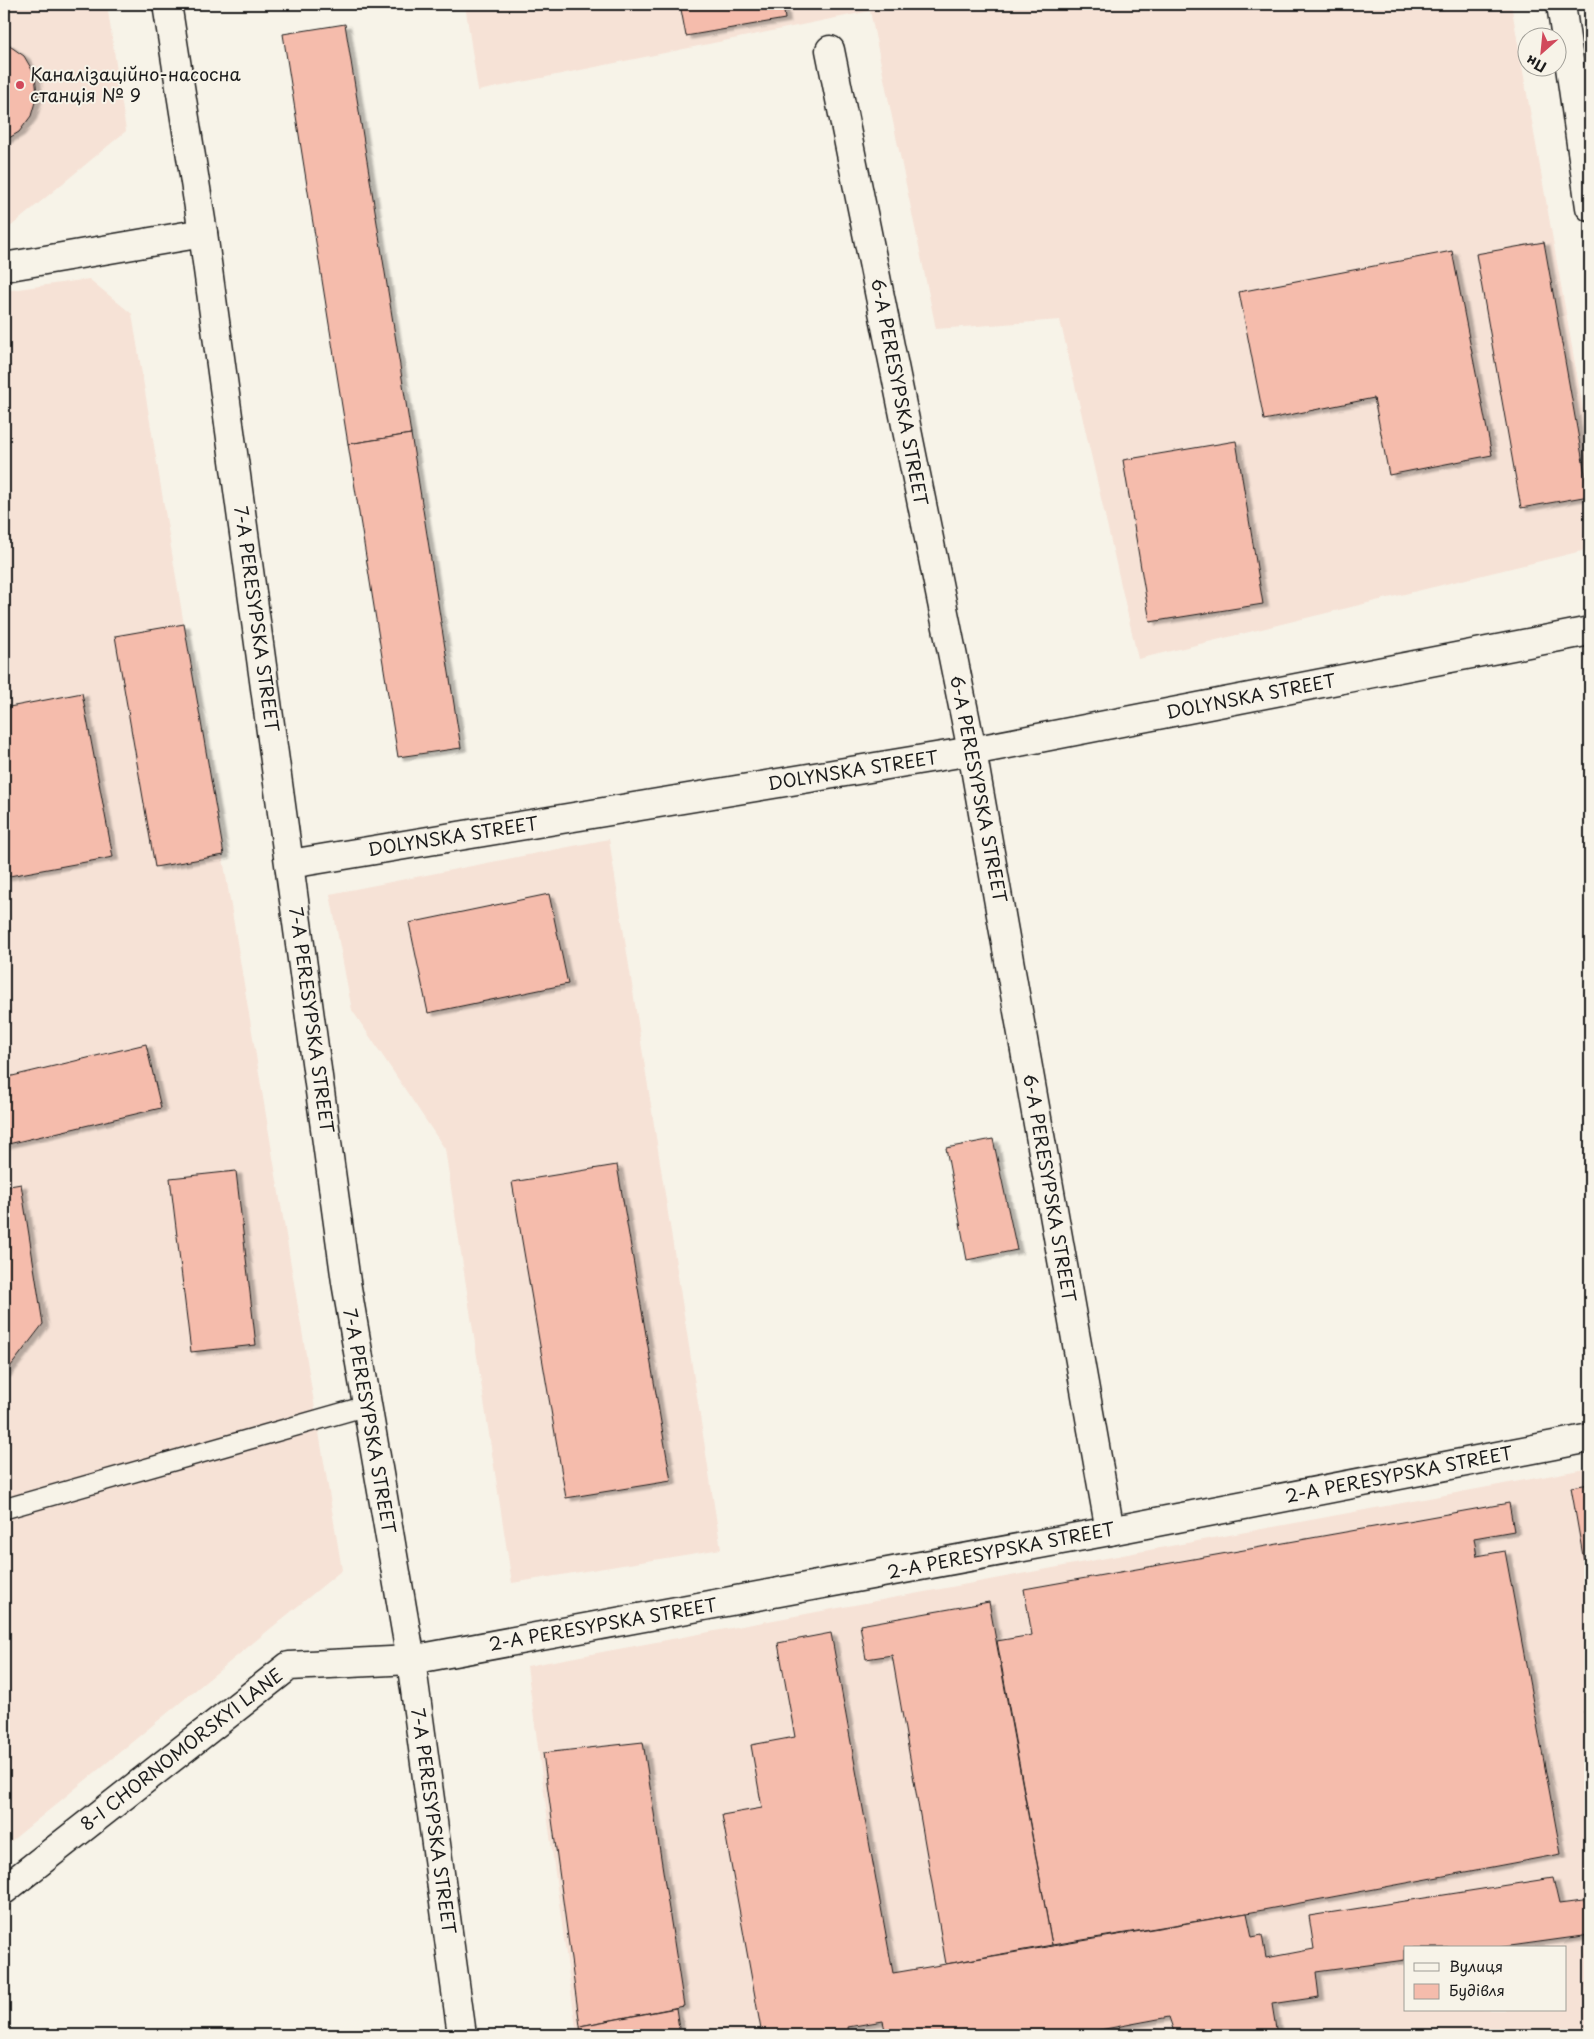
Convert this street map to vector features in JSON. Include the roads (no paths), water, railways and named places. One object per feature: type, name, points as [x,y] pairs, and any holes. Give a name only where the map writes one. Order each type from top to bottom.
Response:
[{"type":"street","name":"7-A PERESYPSKA STREET","points":[[167,4],[203,233],[346,1282],[411,1660],[462,2035]]},
{"type":"street","points":[[1561,4],[1590,207]]},
{"type":"street","name":"6-A PERESYPSKA STREET","points":[[830,50],[972,751],[1110,1531]]},
{"type":"street","points":[[4,267],[203,233]]},
{"type":"street","name":"DOLYNSKA STREET","points":[[290,864],[972,751],[1590,631]]},
{"type":"street","name":"2-A PERESYPSKA STREET","points":[[411,1660],[1110,1531],[1590,1438]]},
{"type":"street","name":"8-I CHORNOMORSKYI LANE","points":[[4,1890],[289,1666],[411,1660]]},
{"type":"lane","points":[[4,1509],[366,1406]]},
{"type":"place","name":"Каналізаційно-насосна станція № 9","points":[[20,85]]}]
